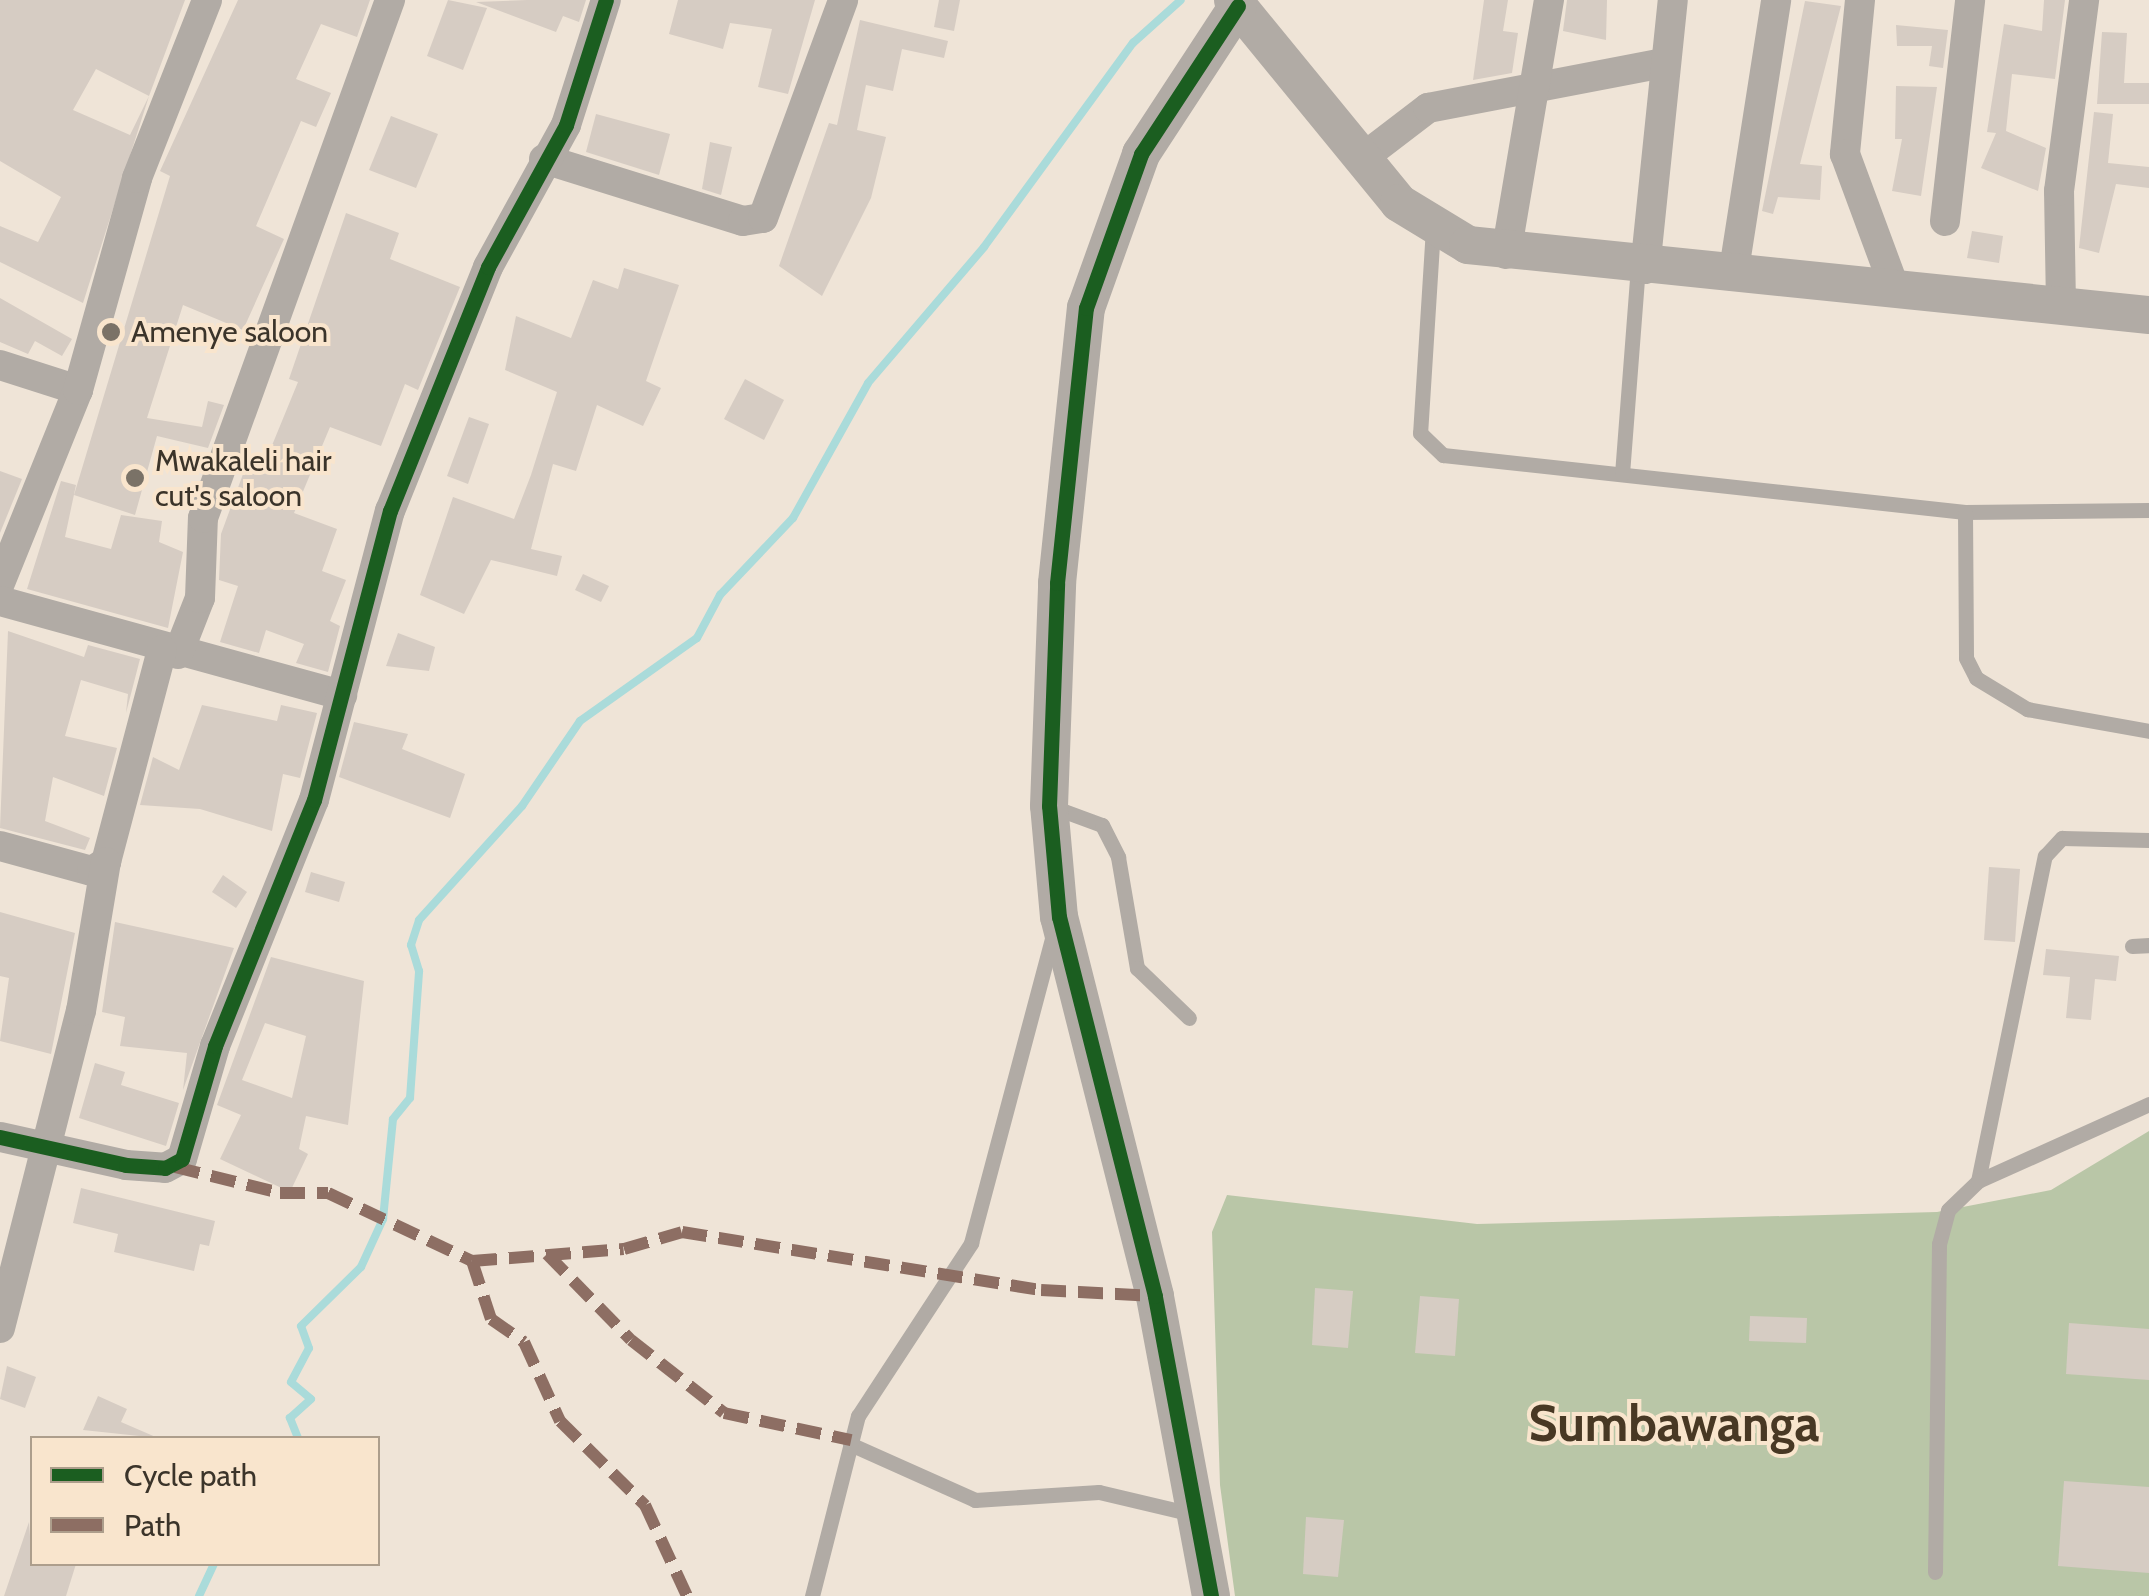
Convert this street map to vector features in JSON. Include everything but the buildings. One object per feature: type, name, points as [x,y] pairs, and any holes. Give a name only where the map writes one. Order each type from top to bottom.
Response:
[{"type":"street","points":[[0,583],[78,390],[137,178],[207,0]]},
{"type":"street","points":[[2,1312],[44,1154],[106,862],[170,652],[200,598],[202,518],[390,0]]},
{"type":"street","points":[[0,1138],[44,1154],[165,1168],[182,1159],[215,1046],[287,878],[342,695],[390,512],[488,266],[566,125],[606,0]]},
{"type":"street","points":[[544,159],[743,221],[764,218],[843,0]]},
{"type":"street","points":[[1506,254],[1549,0]]},
{"type":"street","points":[[1642,268],[1674,0]]},
{"type":"street","points":[[1733,276],[1776,0]]},
{"type":"street","points":[[1860,0],[1845,154],[1895,289]]},
{"type":"street","points":[[1945,221],[1970,0]]},
{"type":"street","points":[[2061,305],[2059,192],[2084,0]]},
{"type":"street","points":[[1210,1596],[1200,1516],[1059,917],[1049,806],[1056,583],[1086,308],[1141,154],[1235,3],[1360,160],[1433,228],[1506,254],[2148,314],[2149,304]]},
{"type":"street","points":[[1360,160],[1428,108],[1665,62]]},
{"type":"street","points":[[0,365],[78,390]]},
{"type":"street","points":[[0,602],[170,652],[342,695]]},
{"type":"street","points":[[0,846],[92,871],[106,862]]},
{"type":"lane","points":[[1433,228],[1420,432],[1430,449],[1965,512],[2149,510]]},
{"type":"lane","points":[[1622,474],[1642,268]]},
{"type":"lane","points":[[1965,512],[1966,658],[1976,678],[2027,708],[2149,731]]},
{"type":"lane","points":[[1049,806],[1102,825],[1118,857],[1137,968],[1189,1018]]},
{"type":"lane","points":[[1978,1181],[2045,856],[2062,838],[2149,840]]},
{"type":"lane","points":[[812,1596],[850,1444],[874,1386],[971,1243],[1032,988],[1059,917]]},
{"type":"lane","points":[[1935,1572],[1939,1244],[1948,1210],[1978,1181],[2149,1104]]},
{"type":"lane","points":[[850,1444],[974,1500],[1100,1492],[1200,1516]]},
{"type":"green space","points":[[2149,1131],[2149,1596],[1235,1596],[1220,1485],[1212,1232],[1227,1195],[1477,1224],[1937,1212],[2051,1190]]},
{"type":"waterway","points":[[297,1436],[290,1418],[311,1399],[291,1382],[309,1348],[301,1326],[361,1267],[383,1219],[393,1119],[410,1098],[419,971],[411,945],[419,920],[522,806],[580,721],[697,638],[720,595],[793,518],[868,383],[984,247],[1133,43],[1181,0]]},
{"type":"waterway","points":[[199,1596],[213,1566]]},
{"type":"marked path","points":[[175,1167],[280,1193],[328,1193],[472,1261],[491,1319],[524,1342],[560,1421],[645,1505],[687,1596]]},
{"type":"marked path","points":[[472,1261],[624,1249],[682,1232],[1041,1290],[1155,1296]]},
{"type":"marked path","points":[[547,1254],[631,1340],[724,1413],[851,1440]]},
{"type":"cycle path","points":[[0,1137],[126,1165],[165,1168],[182,1159],[215,1046],[314,800],[390,511],[488,267],[566,125],[606,0]]},
{"type":"cycle path","points":[[1211,1596],[1155,1296],[1059,917],[1049,806],[1057,583],[1086,308],[1141,154],[1238,6]]},
{"type":"place","name":"Amenye saloon","points":[[111,332]]},
{"type":"place","name":"Mwakaleli hair cut's saloon","points":[[135,478]]},
{"type":"district","name":"Sumbawanga","points":[[1674,1424]]}]
